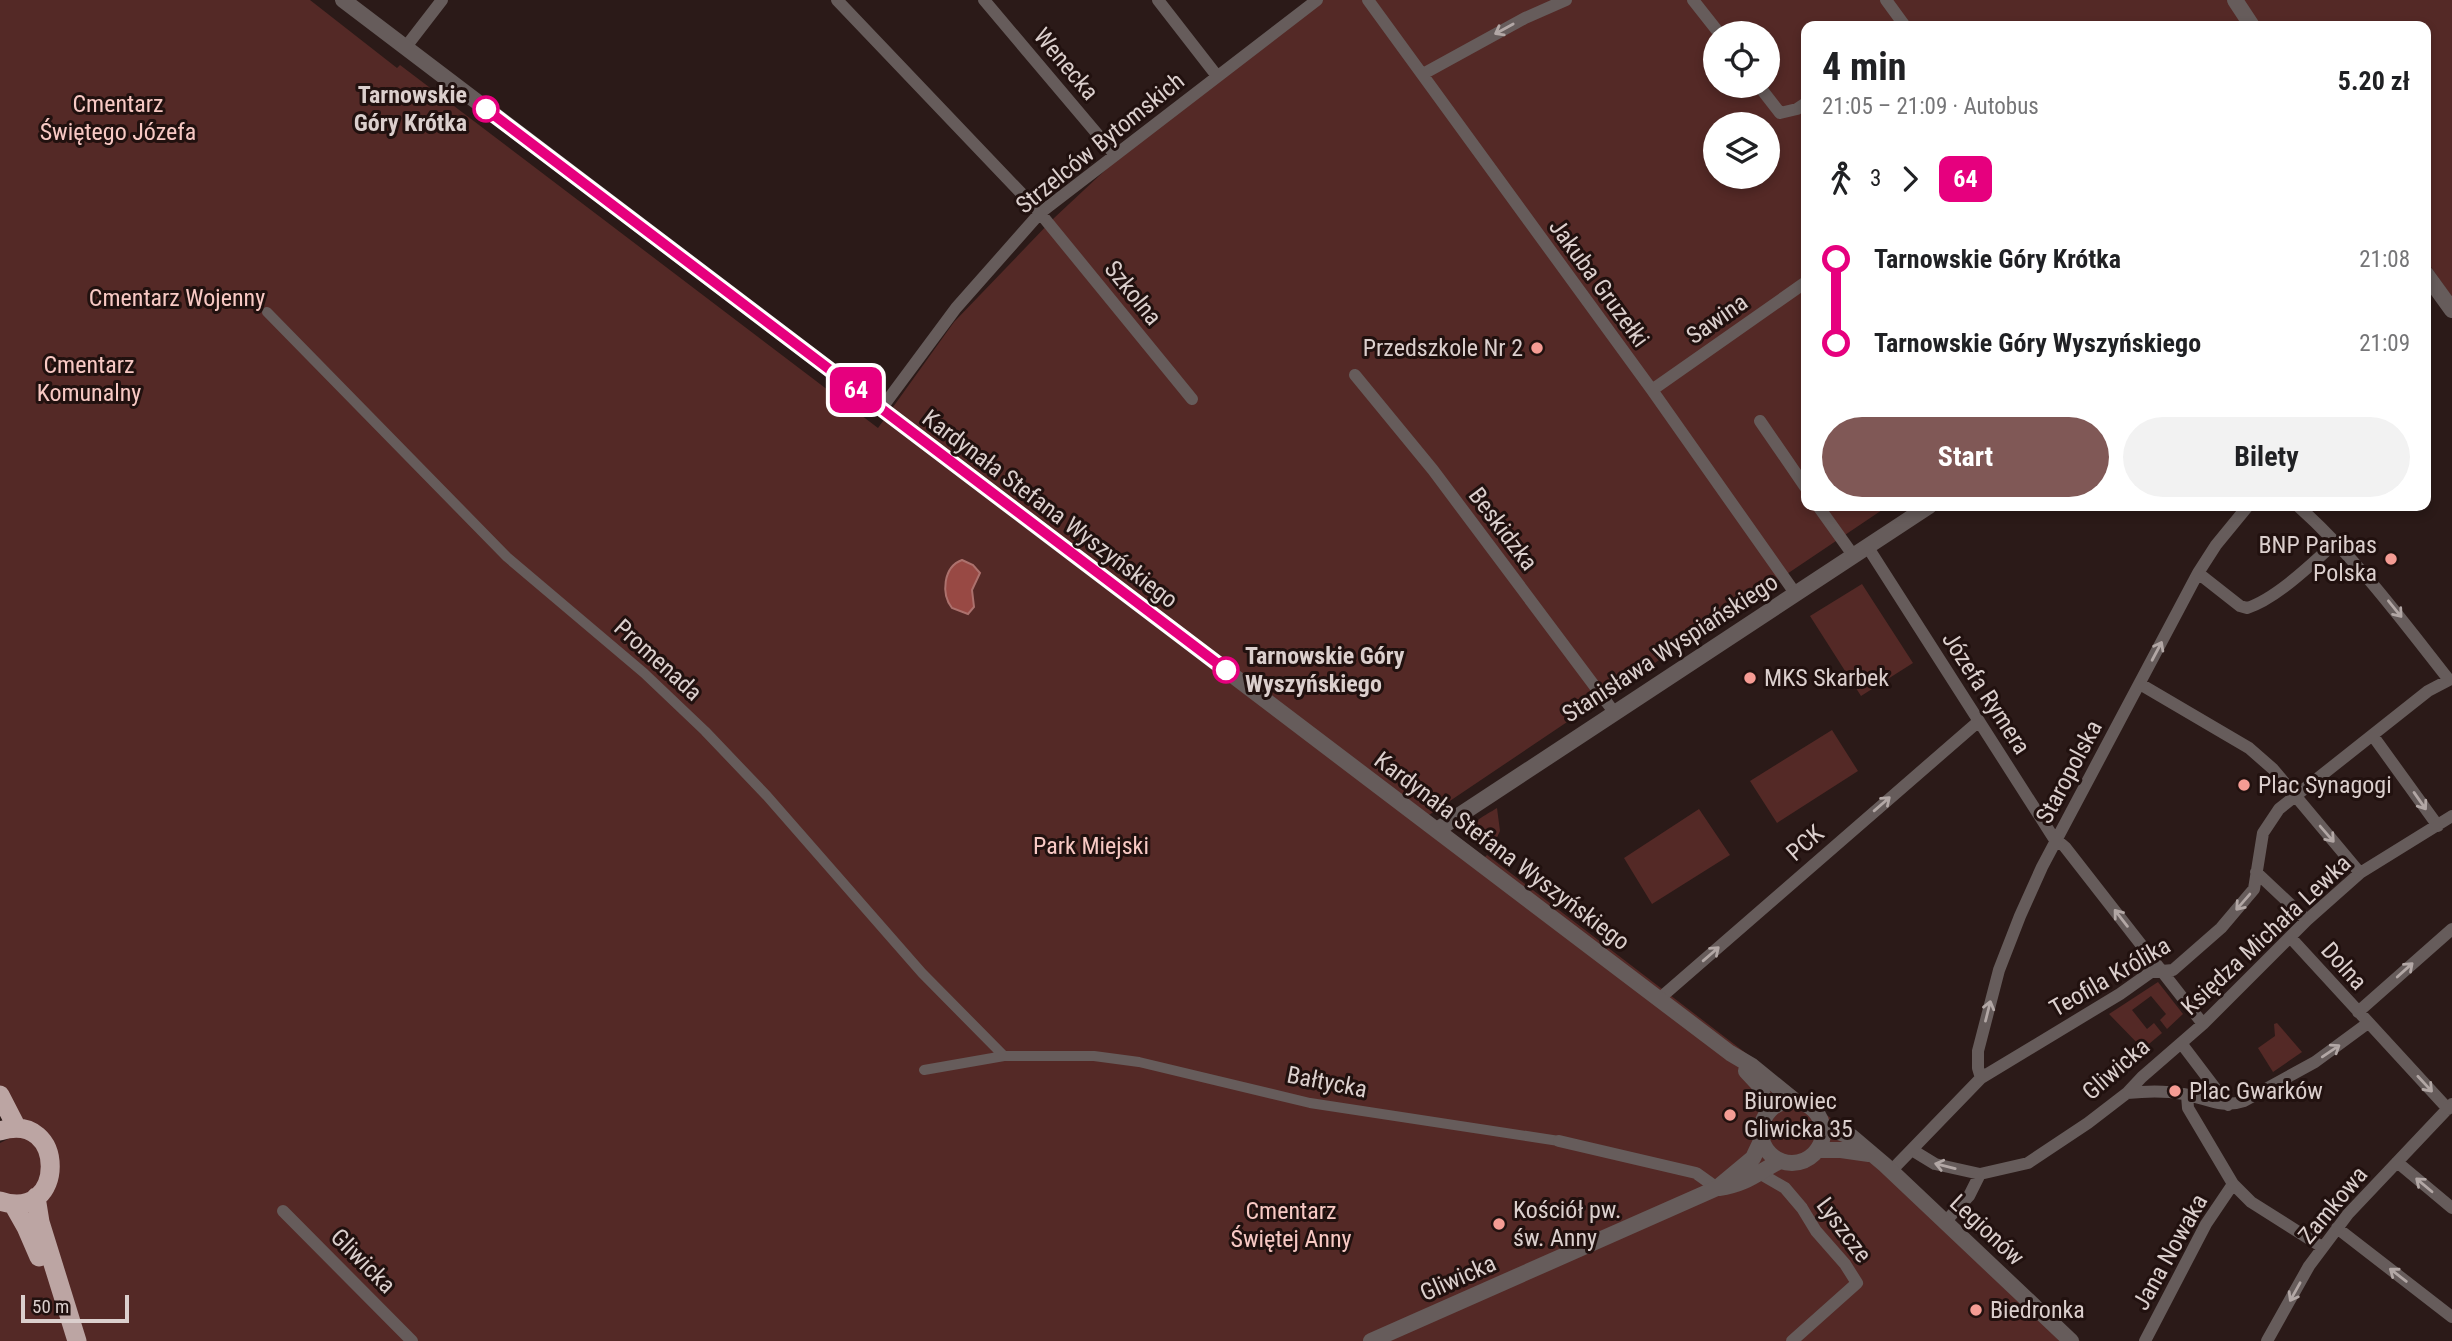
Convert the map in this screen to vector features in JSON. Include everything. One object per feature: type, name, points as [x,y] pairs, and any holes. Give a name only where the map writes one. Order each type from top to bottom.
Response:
[{"type":"highway","points":[[0,1095],[8,1130],[39,1138],[51,1157],[50,1179],[36,1197],[7,1203],[26,1227],[52,1287],[68,1341]]},
{"type":"highway","points":[[36,1197],[40,1222],[77,1341]]},
{"type":"street","name":"Kardynała Stefana Wyszyńskiego","points":[[343,0],[1660,999],[1730,1054],[1759,1084],[1769,1111]]},
{"type":"street","points":[[405,48],[442,0]]},
{"type":"street","name":"Szkolna","points":[[837,0],[1040,213],[1192,399]]},
{"type":"street","name":"Wenecka","points":[[984,0],[1115,155]]},
{"type":"street","points":[[1158,0],[1217,76]]},
{"type":"street","name":"Strzelców Bytomskich","points":[[881,409],[956,308],[1040,213],[1317,0]]},
{"type":"street","name":"Jakuba Gruzełki","points":[[1368,0],[1652,390],[1795,593]]},
{"type":"street","points":[[1423,74],[1525,18],[1566,0]]},
{"type":"street","points":[[1693,0],[1710,21]]},
{"type":"street","points":[[1886,0],[1901,21]]},
{"type":"street","points":[[2235,0],[2249,21]]},
{"type":"street","points":[[1768,98],[1780,113],[1801,106]]},
{"type":"street","points":[[2431,281],[2452,310]]},
{"type":"street","name":"Sawina","points":[[1652,390],[1801,286]]},
{"type":"street","name":"Promenada","points":[[267,312],[507,557],[644,673],[705,731],[768,796],[922,973],[1004,1056]]},
{"type":"street","name":"Beskidzka","points":[[1355,374],[1433,470],[1614,712]]},
{"type":"street","points":[[1760,421],[1801,481]]},
{"type":"street","points":[[1822,511],[1853,555]]},
{"type":"street","name":"Stanisława Wyspiańskiego","points":[[1437,830],[1921,511]]},
{"type":"street","name":"Staropolska","points":[[1981,1078],[1978,1051],[1999,970],[2042,867],[2198,573],[2222,536],[2244,511]]},
{"type":"street","points":[[2303,511],[2370,579],[2451,680]]},
{"type":"street","points":[[2198,573],[2246,608],[2280,589],[2312,566],[2336,542]]},
{"type":"street","name":"Józefa Rymera","points":[[1867,546],[2057,840],[2203,1024]]},
{"type":"street","name":"Teofila Królika","points":[[1912,1150],[1981,1078],[2120,994],[2151,972],[2173,970],[2221,928],[2254,889],[2263,833],[2273,816],[2294,795],[2436,686],[2451,680]]},
{"type":"street","points":[[2140,684],[2249,748],[2273,769],[2360,873]]},
{"type":"street","name":"PCK","points":[[1660,999],[1979,721]]},
{"type":"street","points":[[2373,736],[2438,826]]},
{"type":"street","name":"Księdza Michała Lewka","points":[[2181,1043],[2307,920],[2360,873],[2452,816]]},
{"type":"street","points":[[2256,872],[2307,920]]},
{"type":"street","points":[[2358,1012],[2452,929]]},
{"type":"street","name":"Dolna","points":[[2290,937],[2368,1023]]},
{"type":"street","points":[[2127,1093],[2163,1091],[2228,1105],[2244,1101],[2315,1062],[2368,1023],[2450,1107]]},
{"type":"street","name":"Gliwicka","points":[[1912,1150],[1935,1164],[1980,1174],[2028,1163],[2127,1093],[2181,1043],[2228,1105]]},
{"type":"street","name":"Kardynała Stefana Wyszyńskiego","points":[[1730,1054],[1752,1066],[1795,1101]]},
{"type":"street","name":"Bałtycka","points":[[924,1070],[1004,1056],[1094,1056],[1139,1062],[1310,1103],[1559,1141],[1696,1173],[1717,1188]]},
{"type":"street","points":[[2187,1095],[2188,1108],[2233,1184],[2251,1202],[2322,1247]]},
{"type":"street","points":[[1795,1101],[1808,1106],[1818,1115],[1824,1136],[1817,1150],[1800,1162],[1780,1161],[1769,1153],[1761,1141],[1763,1122],[1769,1111],[1781,1103],[1795,1101]]},
{"type":"street","name":"Zamkowa","points":[[2267,1341],[2322,1247],[2348,1214],[2450,1107]]},
{"type":"street","name":"Legionów","points":[[1823,1126],[1852,1138],[1891,1171],[2071,1341]]},
{"type":"street","name":"Gliwicka","points":[[1371,1341],[1717,1188],[1754,1158],[1761,1141]]},
{"type":"street","points":[[1817,1150],[1869,1154]]},
{"type":"street","points":[[1891,1171],[1912,1150]]},
{"type":"street","name":"Gliwicka","points":[[1717,1188],[1734,1186],[1761,1174],[1780,1161]]},
{"type":"street","points":[[2397,1161],[2452,1208]]},
{"type":"street","name":"Lyszcze","points":[[1761,1174],[1785,1188],[1857,1283],[1791,1341]]},
{"type":"street","points":[[1945,1222],[1969,1196],[1980,1174]]},
{"type":"street","name":"Jana Nowaka","points":[[2145,1341],[2206,1224],[2233,1184]]},
{"type":"street","name":"Gliwicka","points":[[283,1211],[412,1341]]},
{"type":"street","points":[[2337,1228],[2452,1317]]},
{"type":"green space","points":[[0,0],[310,0],[397,68],[400,65],[878,428],[954,322],[1053,219],[1146,132],[1320,0],[2452,0],[2452,297],[2431,267],[2431,21],[1801,21],[1801,511],[1881,511],[1429,815],[1485,857],[1487,855],[1896,1168],[2080,1341],[0,1341],[0,1143],[8,1139],[0,1112]]},
{"type":"green space","points":[[1862,584],[1913,663],[1861,696],[1810,616]]},
{"type":"green space","points":[[1832,730],[1858,771],[1777,823],[1750,781]]},
{"type":"green space","points":[[1497,808],[1500,831],[1491,850],[1476,840],[1470,832],[1475,823]]},
{"type":"green space","points":[[1699,809],[1730,855],[1652,904],[1624,858]]},
{"type":"green space","points":[[2158,982],[2183,1014],[2167,1029],[2160,1020],[2166,1014],[2151,996],[2132,1010],[2147,1029],[2154,1023],[2162,1033],[2143,1049],[2109,1014]]},
{"type":"green space","points":[[2277,1023],[2302,1052],[2273,1072],[2258,1048],[2275,1036],[2274,1024]]},
{"type":"shaded area","points":[[962,560],[973,565],[980,573],[972,590],[974,607],[968,614],[952,608],[945,589],[951,568]]},
{"type":"bus line","name":"64","points":[[486,109],[1226,670]]},
{"type":"place","name":"Tarnowskie Góry Krótka","points":[[486,109]]},
{"type":"place","name":"Przedszkole Nr 2","points":[[1537,348]]},
{"type":"place","name":"BNP Paribas Polska","points":[[2391,559]]},
{"type":"place","name":"Tarnowskie Góry Wyszyńskiego","points":[[1226,670]]},
{"type":"place","name":"MKS Skarbek","points":[[1750,678]]},
{"type":"place","name":"Plac Synagogi","points":[[2244,785]]},
{"type":"place","name":"Plac Gwarków","points":[[2175,1091]]},
{"type":"place","name":"Biurowiec Gliwicka 35","points":[[1730,1115]]},
{"type":"place","name":"Kościół pw. św. Anny","points":[[1499,1224]]},
{"type":"place","name":"Biedronka","points":[[1976,1310]]},
{"type":"park label","name":"Cmentarz Świętego Józefa","points":[[118,118]]},
{"type":"park label","name":"Cmentarz Wojenny","points":[[177,298]]},
{"type":"park label","name":"Cmentarz Komunalny","points":[[89,379]]},
{"type":"park label","name":"Park Miejski","points":[[1091,846]]},
{"type":"park label","name":"Cmentarz Świętej Anny","points":[[1291,1225]]}]
